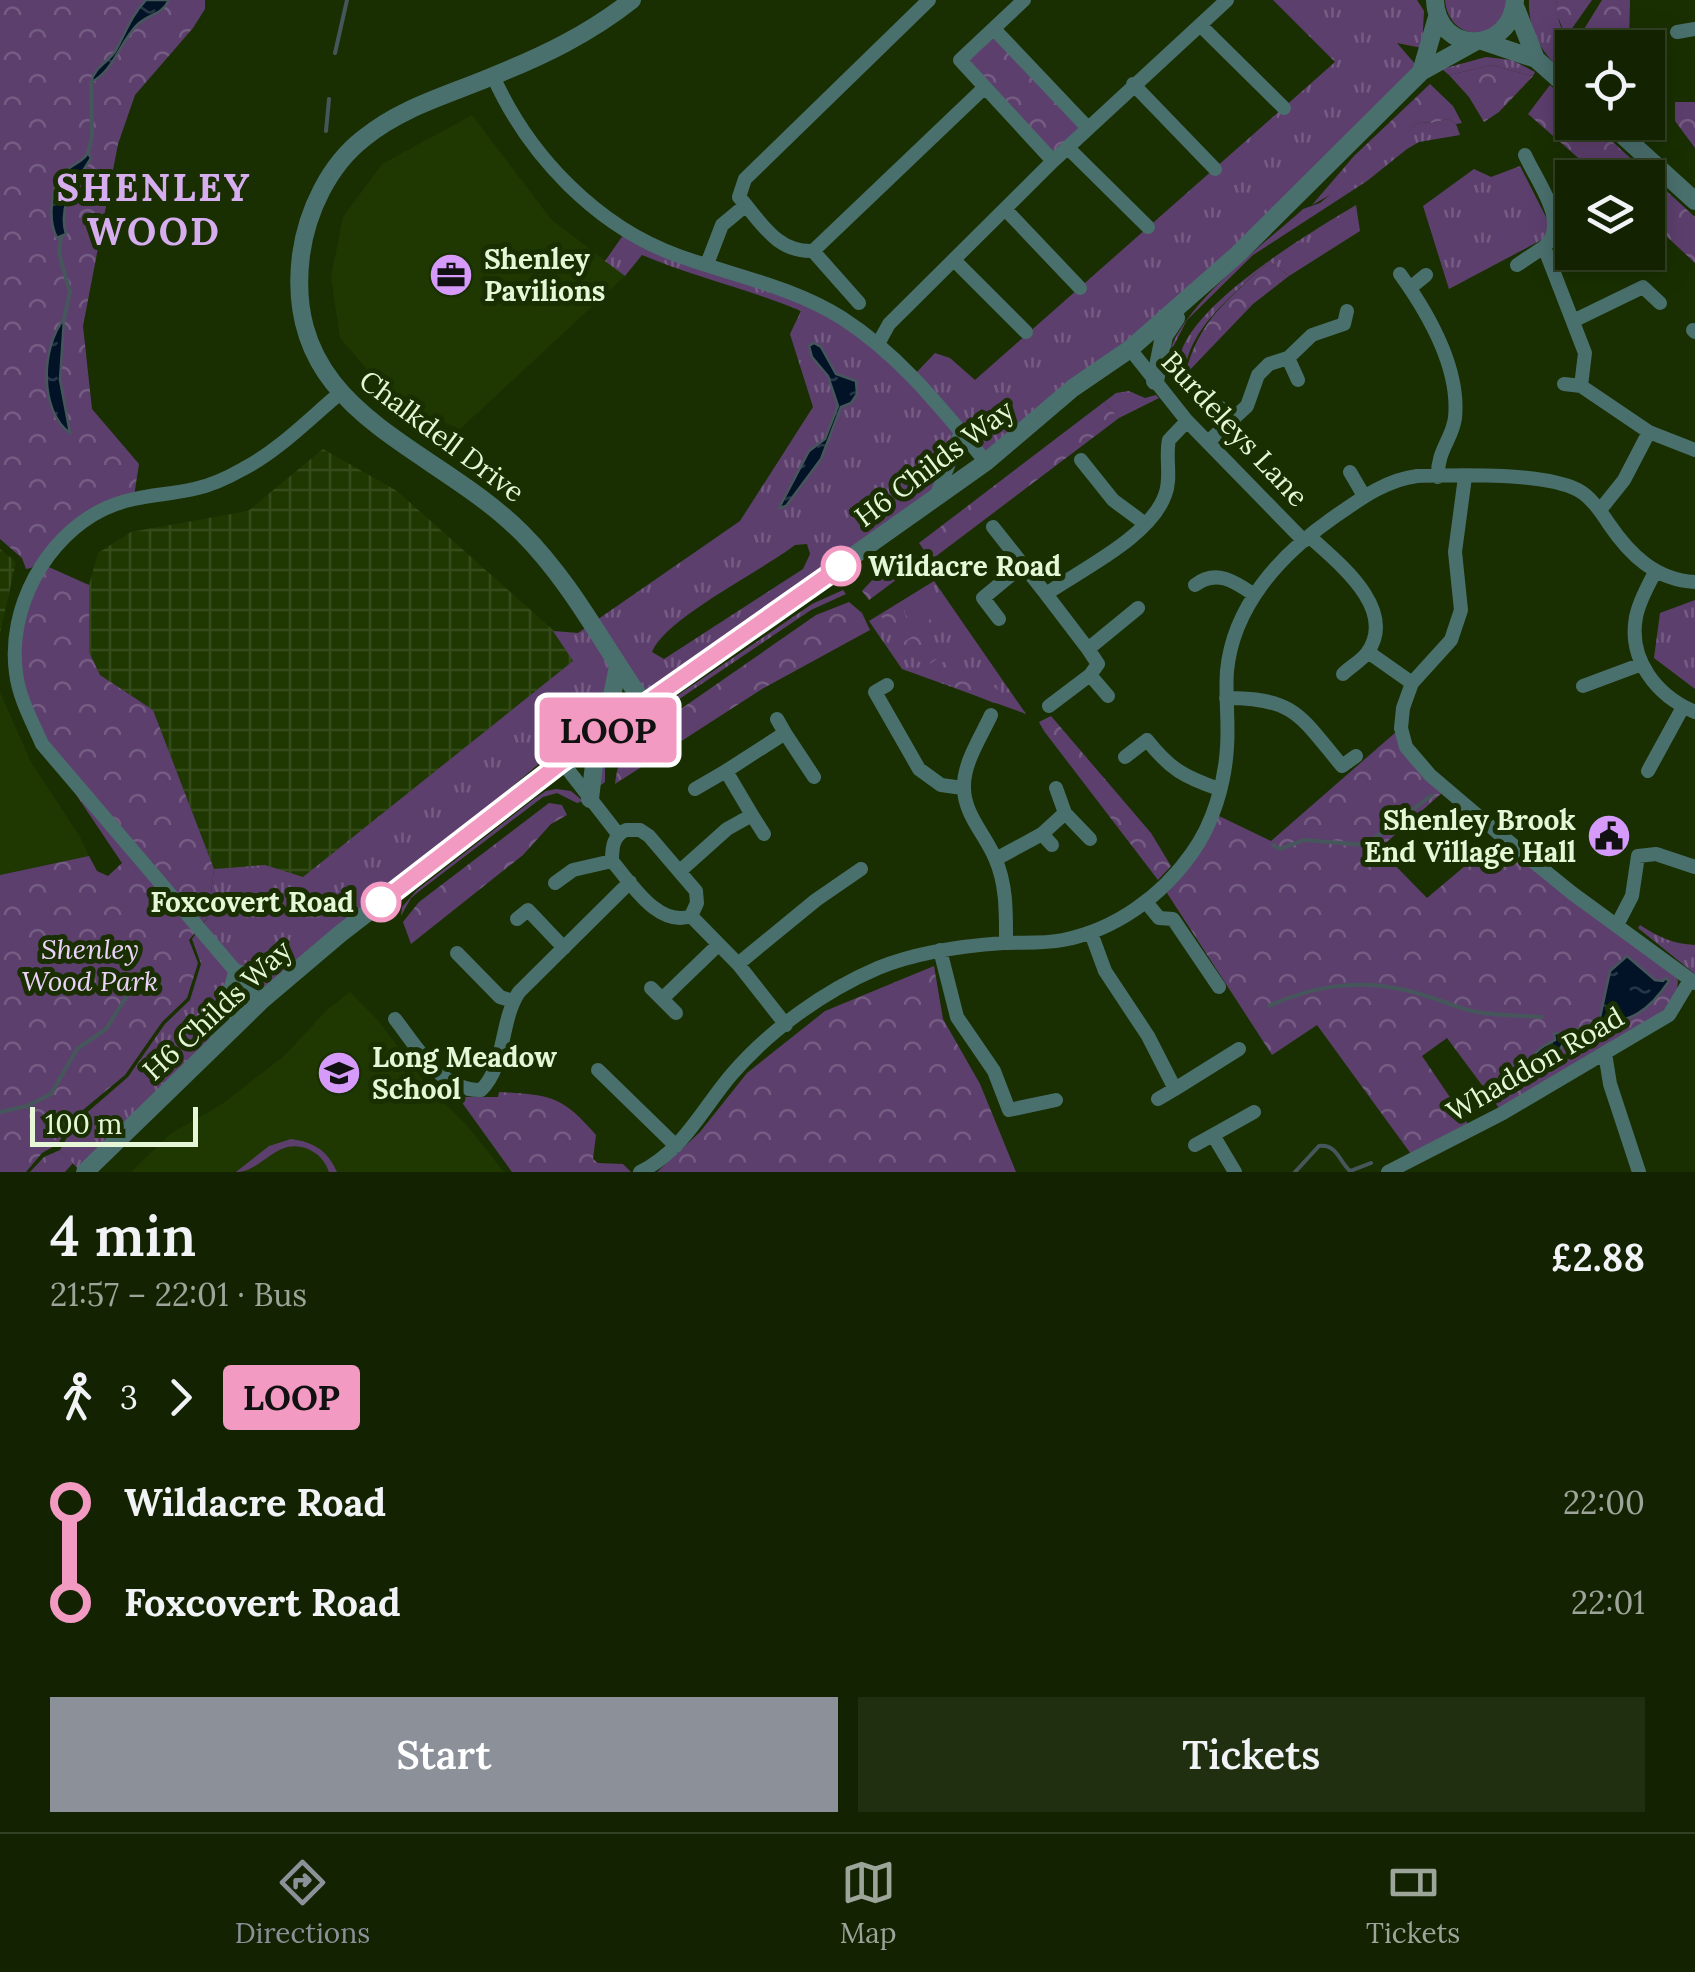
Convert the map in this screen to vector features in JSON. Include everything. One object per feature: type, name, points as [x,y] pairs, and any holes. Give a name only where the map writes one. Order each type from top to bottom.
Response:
[{"type":"street","name":"Chalkdell Drive","points":[[632,0],[579,37],[386,121],[344,157],[312,211],[299,274],[310,342],[339,394],[374,426],[481,495],[524,535],[568,587],[644,705]]},
{"type":"street","points":[[878,344],[889,324],[1053,161],[1228,0]]},
{"type":"street","points":[[1515,2],[1536,59]]},
{"type":"street","name":"H6 Childs Way","points":[[85,1172],[261,1001],[340,934],[562,762],[986,462],[1074,388],[1130,349],[1252,240],[1421,72],[1504,29],[1515,2]]},
{"type":"street","points":[[1014,3],[994,29],[960,60],[1053,161]]},
{"type":"street","points":[[923,5],[745,179],[739,196],[746,206],[778,242],[794,251],[813,251],[985,88]]},
{"type":"street","points":[[1434,6],[1452,35],[1536,59],[1555,76]]},
{"type":"street","name":"H6 Childs Way","points":[[1421,72],[1434,6]]},
{"type":"street","points":[[1200,25],[1284,108]]},
{"type":"street","points":[[994,29],[1088,128]]},
{"type":"street","points":[[493,76],[518,123],[574,190],[637,237],[674,255],[811,301],[878,344],[914,375],[986,462]]},
{"type":"street","points":[[1133,84],[1215,169]]},
{"type":"street","points":[[1628,140],[1695,200]]},
{"type":"street","points":[[1068,147],[1148,227]]},
{"type":"street","points":[[1525,155],[1555,215]]},
{"type":"street","points":[[707,264],[722,225],[746,206]]},
{"type":"street","points":[[1005,209],[1080,288]]},
{"type":"street","points":[[1517,265],[1544,247],[1555,234]]},
{"type":"street","points":[[1544,247],[1585,353],[1581,386]]},
{"type":"street","points":[[813,251],[859,303]]},
{"type":"street","points":[[954,260],[1026,332]]},
{"type":"street","points":[[1400,274],[1435,334],[1448,368],[1454,423],[1438,458],[1438,476]]},
{"type":"street","points":[[1410,288],[1426,274]]},
{"type":"street","points":[[1573,322],[1639,283],[1660,303]]},
{"type":"street","points":[[1155,382],[1164,336],[1186,300]]},
{"type":"street","points":[[1208,442],[1247,406],[1258,374],[1269,364],[1288,358],[1312,335],[1344,324],[1346,312]]},
{"type":"street","name":"Burdeleys Lane","points":[[1130,349],[1208,442],[1307,539],[1356,580],[1374,615],[1375,632],[1368,652]]},
{"type":"street","points":[[1288,358],[1298,380]]},
{"type":"street","points":[[1564,384],[1581,386],[1649,432],[1695,450]]},
{"type":"street","points":[[261,1001],[42,744],[8,674],[20,612],[34,576],[71,532],[103,509],[139,496],[196,489],[245,469],[339,394]]},
{"type":"street","points":[[1221,408],[1233,422]]},
{"type":"street","points":[[1046,594],[1126,541],[1144,523],[1167,492],[1168,440],[1187,420]]},
{"type":"street","points":[[935,498],[961,432]]},
{"type":"street","points":[[1600,510],[1624,480],[1649,432]]},
{"type":"street","points":[[1081,460],[1092,485],[1144,523]]},
{"type":"street","points":[[1350,472],[1364,496]]},
{"type":"street","points":[[640,1172],[657,1164],[692,1129],[730,1076],[786,1025],[839,985],[884,966],[940,950],[1062,941],[1090,933],[1146,902],[1192,854],[1212,820],[1228,748],[1226,698],[1231,649],[1253,594],[1307,539],[1364,496],[1408,477],[1544,480],[1580,491],[1600,510],[1630,551],[1654,572],[1695,582]]},
{"type":"street","points":[[1465,477],[1455,552],[1461,610],[1451,640],[1412,683],[1402,708],[1401,728],[1406,747],[1430,776],[1572,893],[1692,982]]},
{"type":"street","points":[[994,527],[1098,664],[1090,675],[1049,706]]},
{"type":"street","points":[[999,619],[983,598],[1023,565]]},
{"type":"street","points":[[1648,771],[1689,709],[1666,697],[1642,664],[1636,642],[1636,617],[1654,572]]},
{"type":"street","points":[[1200,575],[1226,577],[1253,594]]},
{"type":"street","points":[[1088,649],[1138,608]]},
{"type":"street","points":[[1343,674],[1368,652],[1412,683]]},
{"type":"street","points":[[1583,686],[1642,664]]},
{"type":"street","points":[[588,743],[610,706],[618,666]]},
{"type":"street","points":[[1090,675],[1108,696]]},
{"type":"street","points":[[861,701],[881,689],[920,769],[941,785],[964,788]]},
{"type":"street","points":[[1226,698],[1264,698],[1285,705],[1304,720],[1337,771],[1356,756]]},
{"type":"street","points":[[991,715],[970,759],[964,788],[972,815],[996,858],[1006,898],[1006,943]]},
{"type":"street","points":[[776,719],[814,778]]},
{"type":"street","points":[[590,798],[594,765],[617,724]]},
{"type":"street","points":[[695,788],[785,733]]},
{"type":"street","points":[[1125,756],[1151,736],[1166,764],[1187,778],[1219,789]]},
{"type":"street","points":[[562,762],[618,834]]},
{"type":"street","points":[[726,770],[764,834]]},
{"type":"street","points":[[1056,788],[1065,814],[1090,839]]},
{"type":"street","points":[[996,858],[1047,839],[1065,814]]},
{"type":"street","points":[[680,871],[727,829],[752,815]]},
{"type":"street","points":[[640,830],[680,871],[696,891],[691,916],[669,918],[630,882],[612,861],[612,846],[618,834],[640,830]]},
{"type":"street","points":[[1616,924],[1632,896],[1638,856],[1656,854],[1695,867]]},
{"type":"street","points":[[555,883],[573,870],[612,861]]},
{"type":"street","points":[[738,964],[861,869]]},
{"type":"street","points":[[394,1019],[416,1034],[443,1078],[466,1090],[481,1090],[489,1082],[513,1000],[630,882]]},
{"type":"street","points":[[1146,902],[1159,918],[1173,919],[1219,988]]},
{"type":"street","points":[[526,911],[564,948]]},
{"type":"street","points":[[691,916],[738,964],[786,1025]]},
{"type":"street","points":[[1090,933],[1105,971],[1148,1036],[1175,1088]]},
{"type":"street","points":[[676,1013],[657,993],[718,944]]},
{"type":"street","points":[[940,950],[957,1017],[994,1071],[1009,1110],[1056,1100]]},
{"type":"street","points":[[457,954],[500,997],[513,1000]]},
{"type":"street","points":[[217,1045],[237,973]]},
{"type":"street","name":"Whaddon Road","points":[[1388,1172],[1503,1113],[1669,1015],[1692,982]]},
{"type":"street","points":[[1158,1098],[1239,1049]]},
{"type":"street","points":[[1604,1052],[1636,1171]]},
{"type":"street","points":[[594,1092],[602,1074],[676,1146]]},
{"type":"street","points":[[1195,1146],[1254,1112]]},
{"type":"street","points":[[1212,1135],[1234,1172]]},
{"type":"shaded area","name":"Shenley Pavilions","points":[[472,115],[551,219],[625,276],[460,429],[394,401],[340,338],[331,277],[343,217],[382,164]]},
{"type":"shaded area","points":[[323,449],[397,491],[553,630],[573,661],[302,878],[265,865],[214,869],[153,710],[100,675],[89,652],[89,585],[98,553],[131,532],[248,511]]},
{"type":"shaded area","points":[[0,549],[16,562],[0,633]]},
{"type":"shaded area","points":[[0,692],[31,762],[89,856],[0,875]]},
{"type":"shaded area","name":"Long Meadow School","points":[[350,992],[504,1172],[131,1172],[170,1134],[222,1104],[284,1056],[327,1010]]},
{"type":"green space","points":[[0,0],[205,0],[205,9],[193,28],[135,95],[118,144],[83,326],[92,409],[139,464],[134,496],[102,506],[26,569],[22,558],[0,539]]},
{"type":"green space","points":[[1273,0],[1417,0],[1424,11],[1422,48],[1397,43],[1416,65],[1238,254],[986,462],[962,433],[935,499],[645,705],[617,667],[589,721],[261,1001],[238,974],[217,1045],[81,1172],[60,1150],[75,1123],[128,1077],[165,1024],[190,1000],[201,964],[192,939],[208,917],[214,869],[265,865],[303,877],[573,661],[553,631],[578,633],[740,521],[813,407],[790,334],[801,311],[642,255],[625,276],[605,261],[626,231],[811,301],[914,375],[935,353],[950,358],[975,380],[1335,62]],"holes":[[[814,343],[830,368],[849,380],[857,394],[851,403],[841,407],[821,459],[787,506],[780,506],[809,451],[825,439],[838,406],[828,376],[812,357]],[[807,544],[810,554],[803,569],[664,659],[652,652],[660,639],[694,610],[795,545]]]},
{"type":"green space","points":[[1445,0],[1507,0],[1497,24],[1477,33],[1456,25]]},
{"type":"green space","points":[[1529,0],[1556,0],[1563,30],[1555,30],[1555,64],[1539,43]]},
{"type":"green space","points":[[1556,0],[1592,0],[1571,30],[1563,30]]},
{"type":"green space","points":[[1602,0],[1630,0],[1629,30],[1583,30]]},
{"type":"green space","points":[[994,33],[1084,127],[1053,157],[963,59]]},
{"type":"green space","points":[[1486,57],[1512,60],[1535,72],[1533,76],[1491,65],[1449,75],[1442,69]]},
{"type":"green space","points":[[1491,65],[1533,76],[1484,122],[1449,75]]},
{"type":"green space","points":[[1430,84],[1453,106],[1462,123],[1448,119],[1419,122],[1339,190],[1312,205],[1354,156]]},
{"type":"green space","points":[[1550,85],[1555,90],[1555,138],[1528,114]]},
{"type":"green space","points":[[1675,102],[1695,102],[1695,148],[1675,121]]},
{"type":"green space","points":[[1448,119],[1456,124],[1460,135],[1419,142],[1253,255],[1188,319],[1218,284],[1303,209],[1320,203],[1419,122]]},
{"type":"green space","points":[[1558,140],[1611,140],[1633,160],[1581,160]]},
{"type":"green space","points":[[1520,166],[1549,223],[1547,237],[1449,289],[1423,206],[1474,169],[1491,177]]},
{"type":"green space","points":[[1665,190],[1695,217],[1695,263],[1665,235]]},
{"type":"green space","points":[[1356,205],[1360,231],[1289,276],[1269,261]]},
{"type":"green space","points":[[1269,261],[1225,302],[1199,334],[1186,369],[1187,388],[1179,365],[1187,339],[1209,311]]},
{"type":"green space","points":[[1269,261],[1289,276],[1253,304],[1185,375],[1207,324]]},
{"type":"green space","points":[[1186,321],[1173,347],[1171,368],[1166,373],[1170,351]]},
{"type":"green space","points":[[1129,391],[1145,398],[1159,398],[1119,418],[1104,402],[1116,393]]},
{"type":"green space","points":[[1104,402],[1119,418],[931,560],[919,543]]},
{"type":"green space","points":[[913,551],[920,562],[869,600],[862,591],[876,576]]},
{"type":"green space","name":"Shenley Wood Park","points":[[42,564],[89,585],[89,652],[100,675],[153,710],[214,869],[208,917],[189,940],[198,963],[187,998],[162,1022],[125,1075],[72,1119],[58,1144],[42,1153],[26,1172],[0,1172],[0,875],[89,856],[97,871],[108,876],[122,863],[42,744],[22,699],[16,638]]},
{"type":"green space","points":[[934,581],[1026,714],[902,669],[869,621]]},
{"type":"green space","points":[[843,590],[846,594],[811,610],[632,731],[605,766],[605,782],[598,787],[602,768],[610,752],[634,725],[812,604]]},
{"type":"green space","points":[[1695,600],[1695,689],[1654,658],[1660,613]]},
{"type":"green space","points":[[910,601],[917,603],[934,624],[933,632],[922,636],[905,614],[904,606]]},
{"type":"green space","points":[[849,602],[862,613],[870,630],[762,689],[615,784],[622,759],[639,738],[816,615]]},
{"type":"green space","points":[[899,608],[912,629],[897,638],[881,616]]},
{"type":"green space","points":[[916,634],[922,644],[940,657],[928,665],[915,660],[902,643]]},
{"type":"green space","points":[[947,660],[988,682],[1015,704],[994,703],[928,676],[927,671]]},
{"type":"green space","points":[[1051,716],[1151,833],[1171,866],[1158,880],[1044,731],[1039,722]]},
{"type":"green space","points":[[1396,732],[1444,791],[1379,849],[1427,898],[1497,839],[1663,962],[1678,980],[1676,1000],[1656,1016],[1499,1108],[1447,1038],[1422,1056],[1468,1124],[1411,1154],[1317,1025],[1272,1055],[1167,893],[1204,844],[1219,816],[1271,841]]},
{"type":"green space","points":[[556,789],[571,791],[583,801],[577,803],[557,793],[543,797],[411,898],[401,916],[402,907],[417,890],[534,799]]},
{"type":"green space","points":[[549,803],[562,805],[567,815],[551,824],[523,855],[411,944],[403,922],[419,902]]},
{"type":"green space","points":[[1640,925],[1666,939],[1695,945],[1695,974],[1638,928]]},
{"type":"green space","points":[[934,966],[943,1019],[980,1084],[1016,1172],[657,1172],[700,1132],[747,1073],[825,1011]]},
{"type":"green space","points":[[499,1092],[543,1096],[564,1105],[596,1135],[593,1159],[598,1163],[623,1164],[631,1172],[512,1172],[458,1097],[498,1097]]},
{"type":"green space","points":[[291,1139],[319,1149],[337,1172],[329,1172],[318,1156],[297,1146],[287,1147],[254,1167],[236,1172],[269,1146]]},
{"type":"green space","points":[[60,1150],[73,1163],[65,1172],[30,1172],[44,1157]]},
{"type":"water","points":[[146,0],[169,0],[137,25],[111,64],[91,82],[95,72],[116,50]]},
{"type":"water","points":[[88,153],[91,158],[66,203],[66,234],[57,238],[52,214],[55,188],[66,171]]},
{"type":"water","points":[[64,319],[60,380],[70,433],[53,410],[47,378],[51,346]]},
{"type":"water","points":[[814,343],[821,347],[836,374],[856,381],[857,394],[851,403],[841,407],[821,459],[786,506],[779,508],[809,451],[825,439],[838,406],[828,376],[812,357],[809,346]]},
{"type":"water","points":[[1627,956],[1655,980],[1669,981],[1658,996],[1626,1019],[1570,1032],[1550,1066],[1511,1091],[1537,1052],[1555,1040],[1554,1033],[1599,1022],[1610,971]]},
{"type":"waterway","points":[[335,53],[347,0]]},
{"type":"waterway","points":[[88,153],[92,136],[91,82]]},
{"type":"waterway","points":[[326,131],[329,99]]},
{"type":"waterway","points":[[61,237],[59,254],[70,292],[64,319]]},
{"type":"waterway","points":[[1273,845],[1280,849],[1304,840],[1365,845],[1432,795]]},
{"type":"waterway","points":[[0,1112],[27,1106],[51,1094],[77,1049],[106,1029],[144,969]]},
{"type":"waterway","points":[[1269,1006],[1318,989],[1369,985],[1414,992],[1481,1013],[1542,1017]]},
{"type":"waterway","points":[[1295,1172],[1319,1146],[1334,1150],[1350,1171],[1371,1163]]},
{"type":"bus line","name":"LOOP","points":[[381,902],[562,762],[841,566]]},
{"type":"place","name":"Shenley Pavilions","points":[[451,275]]},
{"type":"place","name":"Wildacre Road","points":[[841,566]]},
{"type":"place","name":"Shenley Brook End Village Hall","points":[[1609,836]]},
{"type":"place","name":"Foxcovert Road","points":[[381,902]]},
{"type":"place","name":"Long Meadow School","points":[[339,1073]]},
{"type":"district","name":"SHENLEY WOOD","points":[[154,210]]}]
